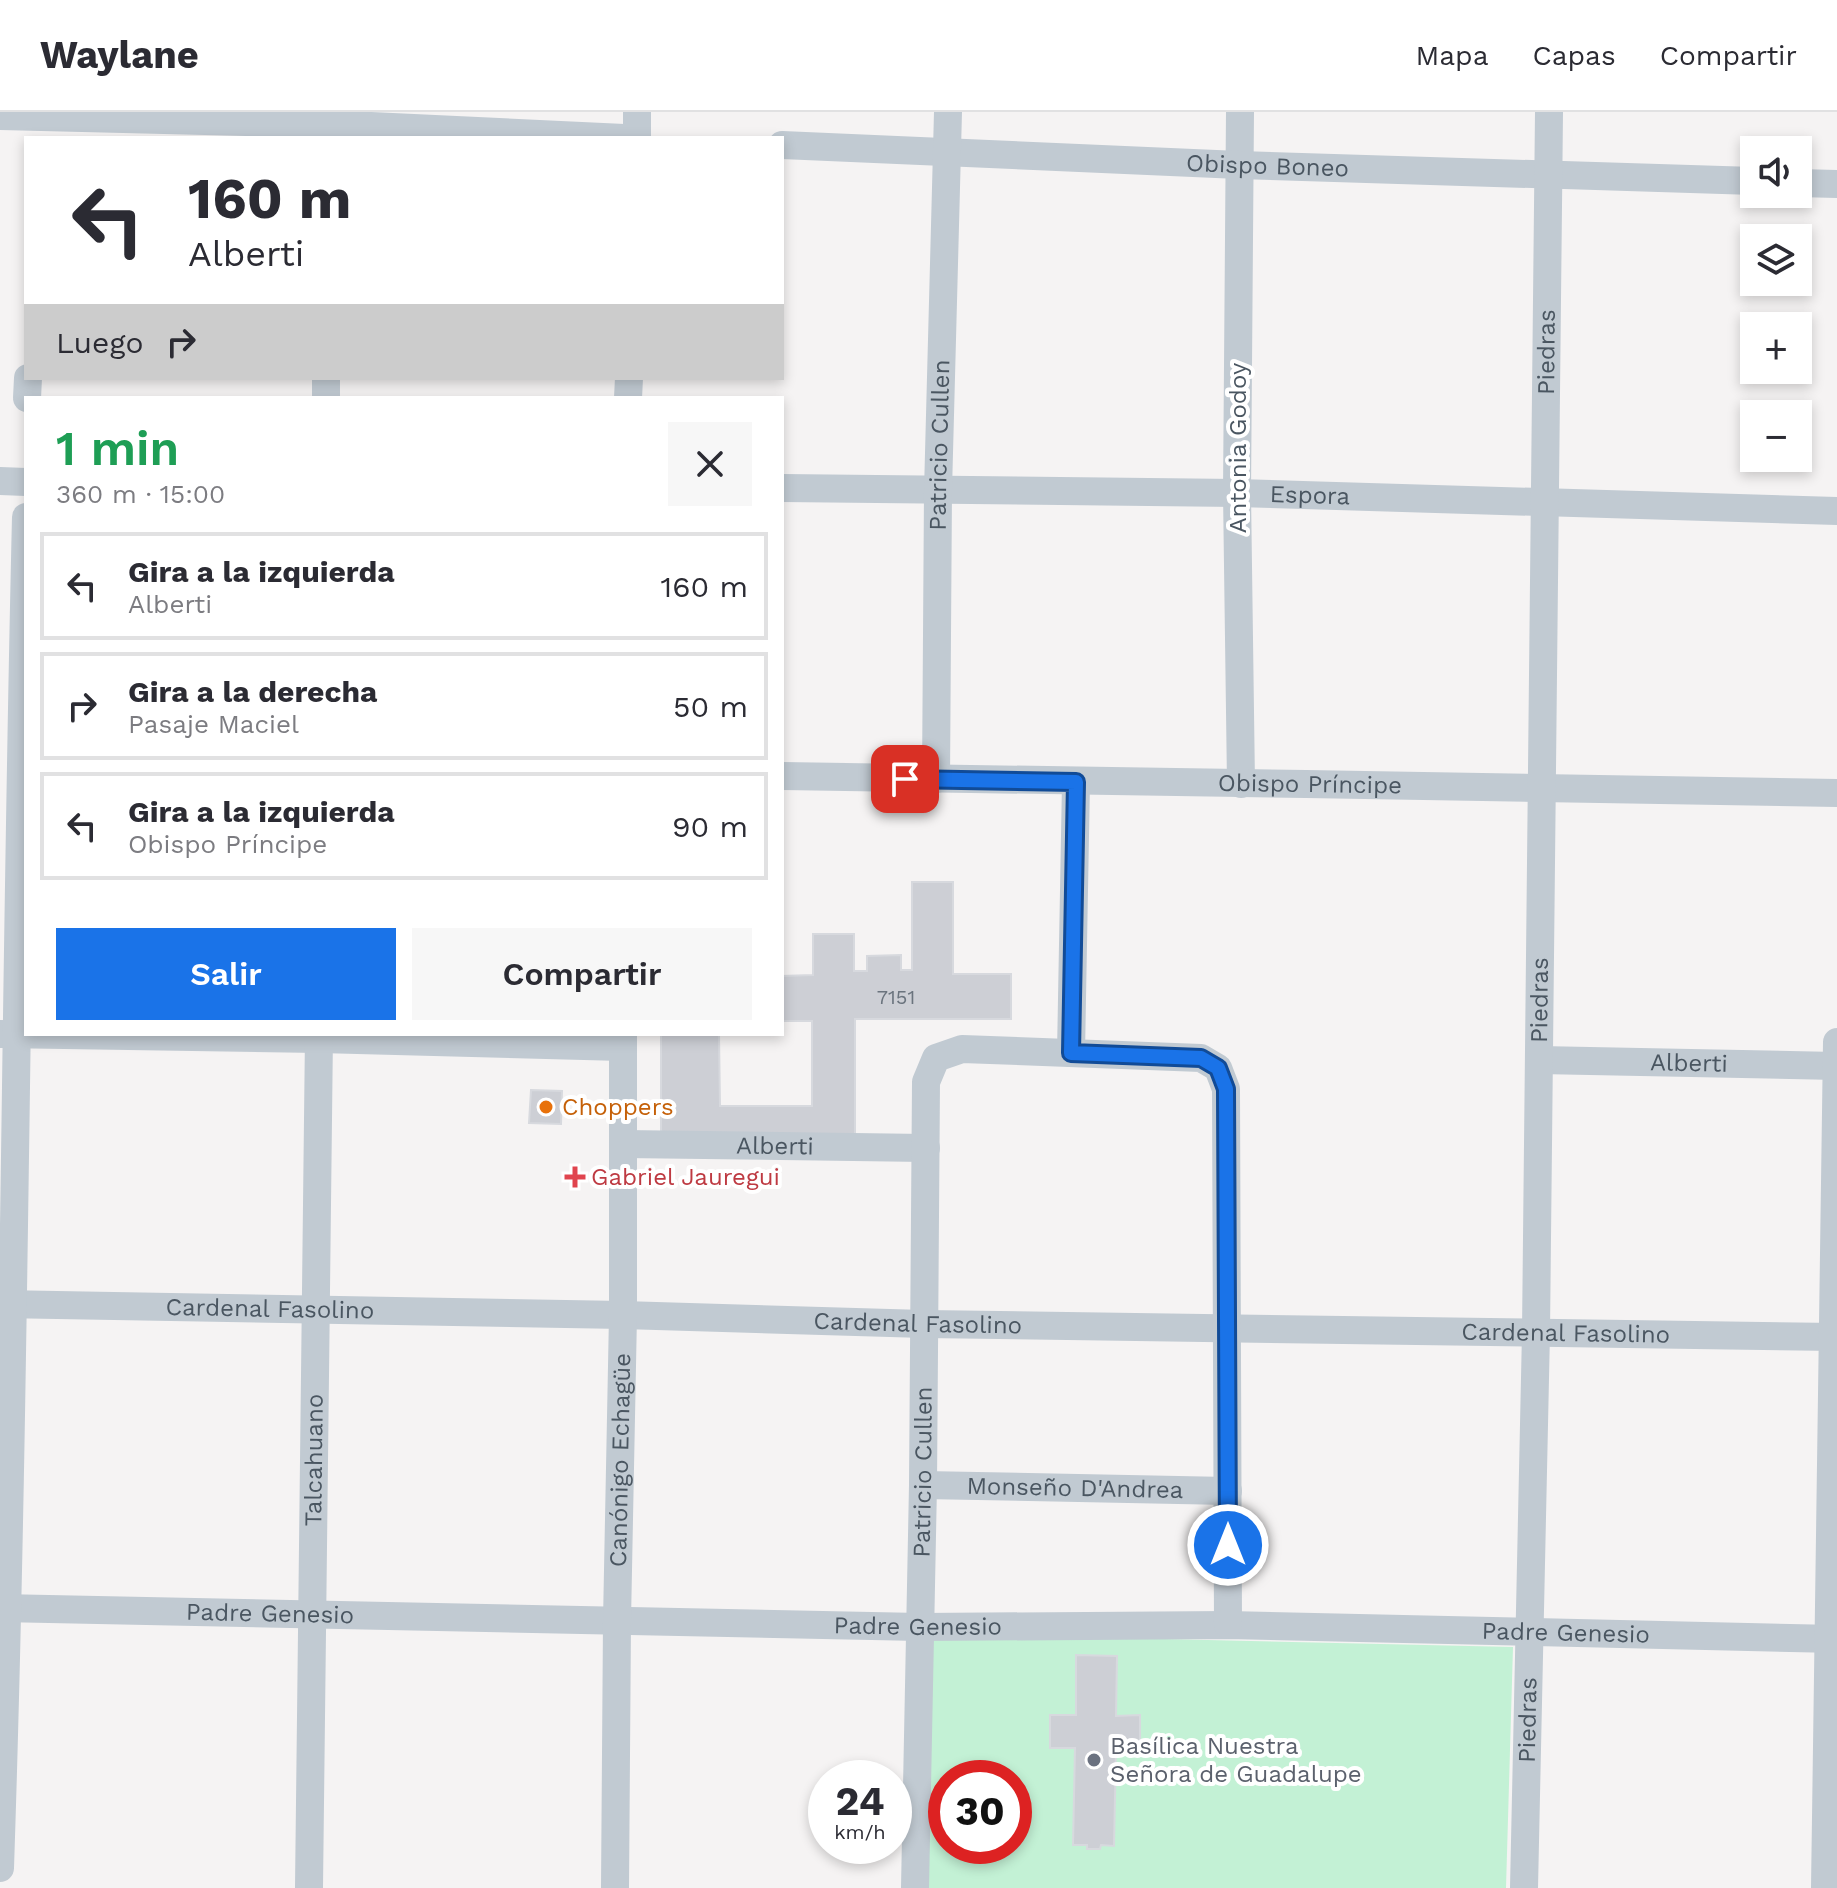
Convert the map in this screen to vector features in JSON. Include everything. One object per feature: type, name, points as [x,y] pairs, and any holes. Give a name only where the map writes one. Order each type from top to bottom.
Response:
[{"type":"street","points":[[637,112],[637,136]]},
{"type":"street","name":"Patricio Cullen","points":[[936,779],[938,491],[948,112]]},
{"type":"street","name":"Antonia Godoy","points":[[1240,112],[1237,493],[1241,784]]},
{"type":"street","name":"Piedras","points":[[1524,1888],[1536,1332],[1549,112]]},
{"type":"street","points":[[0,116],[29,122],[329,125],[579,136]]},
{"type":"street","name":"Obispo Boneo","points":[[784,145],[1239,165],[1740,180]]},
{"type":"street","points":[[1812,183],[1837,184]]},
{"type":"street","points":[[0,481],[24,482]]},
{"type":"street","name":"Espora","points":[[784,488],[1237,493],[1837,511]]},
{"type":"street","points":[[0,1868],[8,1034],[24,561]]},
{"type":"street","name":"Obispo Príncipe","points":[[784,776],[1837,793]]},
{"type":"street","points":[[1076,782],[1071,1053],[1201,1058],[1218,1068],[1226,1089],[1228,1625]]},
{"type":"street","points":[[319,1036],[623,1041]]},
{"type":"street","name":"Talcahuano","points":[[309,1888],[319,1036]]},
{"type":"street","name":"Canónigo Echagüe","points":[[615,1888],[623,1315],[623,1041]]},
{"type":"street","points":[[1825,1888],[1833,1638],[1837,1042]]},
{"type":"street","name":"Patricio Cullen","points":[[915,1888],[923,1485],[926,1082],[936,1058],[962,1049],[1071,1053]]},
{"type":"street","name":"Alberti","points":[[1539,1060],[1837,1066]]},
{"type":"street","name":"Alberti","points":[[623,1144],[926,1148]]},
{"type":"street","name":"Cardenal Fasolino","points":[[6,1304],[623,1315],[924,1324],[1835,1337]]},
{"type":"street","name":"Monseño D'Andrea","points":[[923,1485],[1228,1491]]},
{"type":"street","name":"Padre Genesio","points":[[4,1608],[920,1627],[1228,1625],[1833,1638]]},
{"type":"green space","points":[[932,1638],[1165,1639],[1513,1647],[1506,1888],[928,1888],[928,1864],[1032,1864],[1032,1760],[930,1760]]},
{"type":"building","points":[[912,882],[953,882],[953,974],[1011,974],[1011,1019],[855,1019],[855,1142],[661,1142],[661,1036],[719,1036],[720,1106],[812,1106],[812,1021],[784,1021],[784,976],[813,975],[813,934],[854,934],[854,971],[867,971],[867,956],[901,955],[901,970],[912,970]]},
{"type":"building","name":"Choppers","points":[[531,1090],[562,1091],[561,1124],[529,1123]]},
{"type":"building","points":[[1076,1655],[1117,1656],[1116,1716],[1140,1715],[1140,1748],[1116,1748],[1114,1846],[1101,1845],[1100,1849],[1073,1845],[1075,1748],[1050,1748],[1050,1715],[1076,1715]]},
{"type":"place","name":"Choppers","points":[[546,1107]]},
{"type":"place","name":"Gabriel Jauregui","points":[[575,1177]]},
{"type":"place","name":"Basílica Nuestra Señora de Guadalupe","points":[[1094,1760]]},
{"type":"route","points":[[905,779],[1076,782],[1071,1053],[1201,1058],[1218,1068],[1226,1089],[1228,1545]]}]
